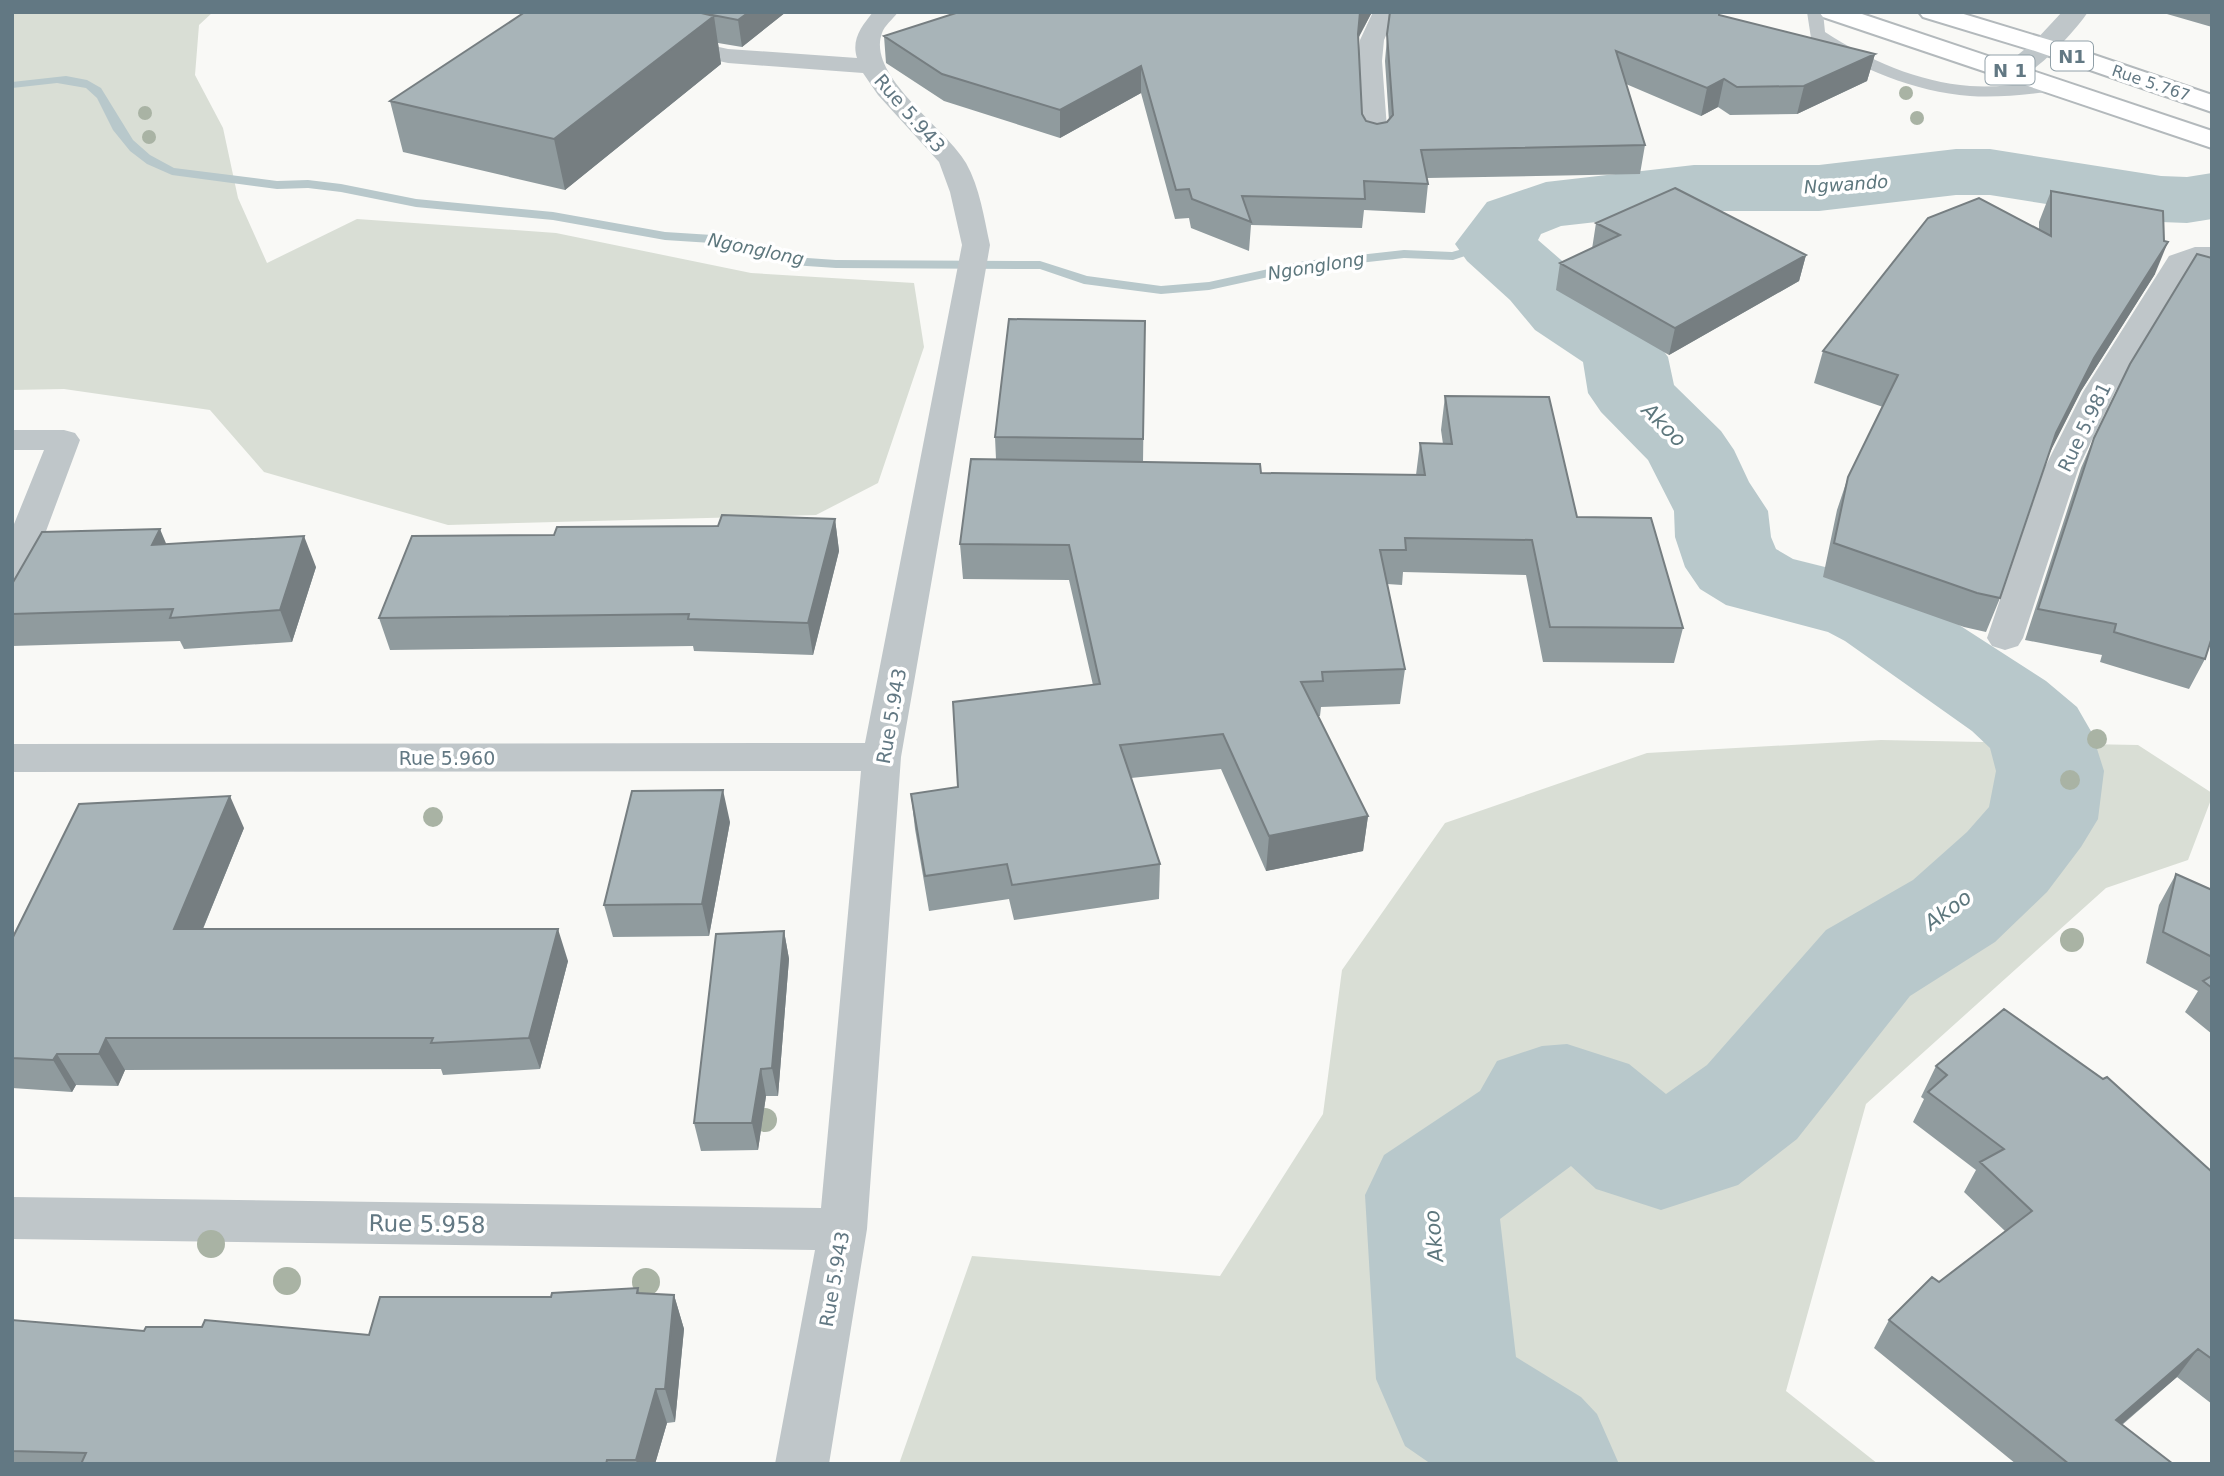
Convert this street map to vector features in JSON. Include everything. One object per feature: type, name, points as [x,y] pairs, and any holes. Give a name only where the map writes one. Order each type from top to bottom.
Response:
[{"type":"highway","name":"N 1","points":[[1831,12],[2200,136]]},
{"type":"highway","name":"Rue 5.767","points":[[1931,12],[2044,46],[2212,104]]},
{"type":"street","name":"Rue 5.943","points":[[802,1464],[843,1230],[882,757],[948,481],[974,259],[965,193],[951,160],[869,66],[864,46],[876,20],[886,12]]},
{"type":"street","points":[[1375,142],[1370,61],[1372,40],[1385,12]]},
{"type":"street","points":[[2013,71],[2044,46],[2076,12]]},
{"type":"street","points":[[649,39],[728,56],[869,66]]},
{"type":"street","name":"Rue 5.981","points":[[2005,638],[2062,467],[2099,392],[2179,262],[2201,254],[2212,256]]},
{"type":"street","points":[[12,440],[64,440],[12,574]]},
{"type":"street","name":"Rue 5.960","points":[[12,758],[882,757]]},
{"type":"street","name":"Rue 5.958","points":[[12,1219],[843,1230]]},
{"type":"lane","points":[[1815,12],[1817,34],[1834,46],[1906,77],[1969,91],[2056,86]]},
{"type":"shaded area","points":[[12,12],[213,12],[199,25],[195,75],[223,128],[238,198],[267,263],[357,219],[556,233],[751,273],[914,283],[924,347],[878,483],[816,515],[448,525],[264,472],[210,410],[64,389],[12,390]]},
{"type":"shaded area","points":[[1881,740],[2138,745],[2212,793],[2212,797],[2188,860],[2106,888],[1866,1104],[1786,1391],[1878,1464],[899,1464],[972,1256],[1220,1276],[1323,1114],[1342,970],[1445,823],[1647,753]]},
{"type":"building","points":[[525,12],[697,12],[714,16],[554,139],[390,101]]},
{"type":"building","points":[[697,12],[749,12],[738,20]]},
{"type":"building","points":[[959,12],[1360,12],[1358,34],[1362,114],[1366,121],[1377,124],[1387,122],[1393,115],[1387,34],[1390,12],[1719,12],[1719,15],[1875,54],[1804,86],[1737,87],[1724,79],[1707,88],[1616,51],[1645,145],[1421,150],[1428,184],[1364,181],[1365,199],[1242,196],[1251,222],[1192,199],[1189,189],[1176,190],[1141,66],[1060,110],[942,74],[884,36]]},
{"type":"building","points":[[1675,188],[1806,255],[1675,328],[1560,263],[1620,235],[1596,223]]},
{"type":"building","points":[[2051,191],[2163,211],[2164,241],[2168,242],[2094,358],[2056,433],[2000,598],[1977,593],[1834,543],[1848,477],[1898,375],[1823,351],[1928,218],[1979,198],[2051,236]]},
{"type":"building","points":[[2197,254],[2212,258],[2212,637],[2205,659],[2114,632],[2116,624],[2038,609],[2094,438],[2130,364]]},
{"type":"building","points":[[1009,319],[1145,321],[1143,439],[995,437]]},
{"type":"building","points":[[1445,396],[1549,397],[1577,517],[1651,518],[1683,628],[1550,627],[1532,540],[1405,538],[1406,550],[1380,550],[1405,669],[1322,672],[1323,681],[1301,682],[1368,816],[1269,836],[1223,734],[1120,745],[1160,864],[1012,885],[1007,864],[925,876],[911,794],[958,787],[953,702],[1100,684],[1069,545],[960,544],[971,459],[1260,464],[1261,473],[1425,475],[1420,443],[1452,444]]},
{"type":"building","points":[[722,515],[835,519],[808,623],[688,619],[689,614],[379,618],[412,536],[554,535],[557,527],[718,526]]},
{"type":"building","points":[[160,529],[152,545],[304,536],[280,610],[170,618],[173,609],[12,614],[12,584],[42,532]]},
{"type":"building","points":[[723,790],[702,904],[604,905],[632,791]]},
{"type":"building","points":[[230,796],[174,929],[558,929],[529,1038],[431,1043],[433,1038],[106,1038],[99,1054],[57,1054],[53,1060],[12,1058],[12,939],[79,804]]},
{"type":"building","points":[[2176,874],[2212,890],[2212,957],[2163,932]]},
{"type":"building","points":[[784,931],[772,1068],[761,1069],[752,1123],[694,1123],[716,934]]},
{"type":"building","points":[[2212,976],[2212,988],[2203,981]]},
{"type":"building","points":[[2004,1009],[2103,1079],[2107,1077],[2212,1172],[2212,1359],[2198,1349],[2116,1420],[2173,1464],[2069,1464],[1889,1320],[1932,1277],[1939,1282],[2032,1211],[1980,1162],[2004,1149],[1928,1092],[1947,1075],[1936,1066]]},
{"type":"building","points":[[638,1288],[637,1293],[674,1295],[665,1389],[656,1389],[636,1460],[607,1460],[606,1464],[81,1464],[86,1453],[12,1451],[12,1320],[144,1331],[146,1327],[202,1327],[205,1320],[369,1335],[380,1297],[551,1297],[552,1293]]},
{"type":"waterway","name":"Ngonglong","points":[[12,85],[47,80],[66,80],[91,85],[102,97],[129,143],[151,161],[172,171],[277,185],[308,184],[341,188],[416,203],[553,216],[665,236],[728,240],[792,261],[836,264],[1040,265],[1084,280],[1161,290],[1209,286],[1305,265],[1404,254],[1453,256],[1495,244]]},
{"type":"waterway","name":"Akoo","points":[[1545,1464],[1529,1446],[1456,1399],[1447,1379],[1431,1195],[1525,1129],[1542,1098],[1567,1096],[1584,1101],[1642,1150],[1661,1155],[1692,1146],[1752,1102],[1868,963],[1954,911],[2007,862],[2042,819],[2050,771],[2039,733],[2009,706],[1880,618],[1862,608],[1761,583],[1734,567],[1723,537],[1721,511],[1703,482],[1689,450],[1632,393],[1625,357],[1615,345],[1564,312],[1539,283],[1495,244],[1514,218],[1546,205],[1694,188],[1819,188],[1956,172],[1990,172],[2161,199],[2187,200],[2212,196]]},
{"type":"water label","name":"Ngwando","points":[[1846,184]]}]
